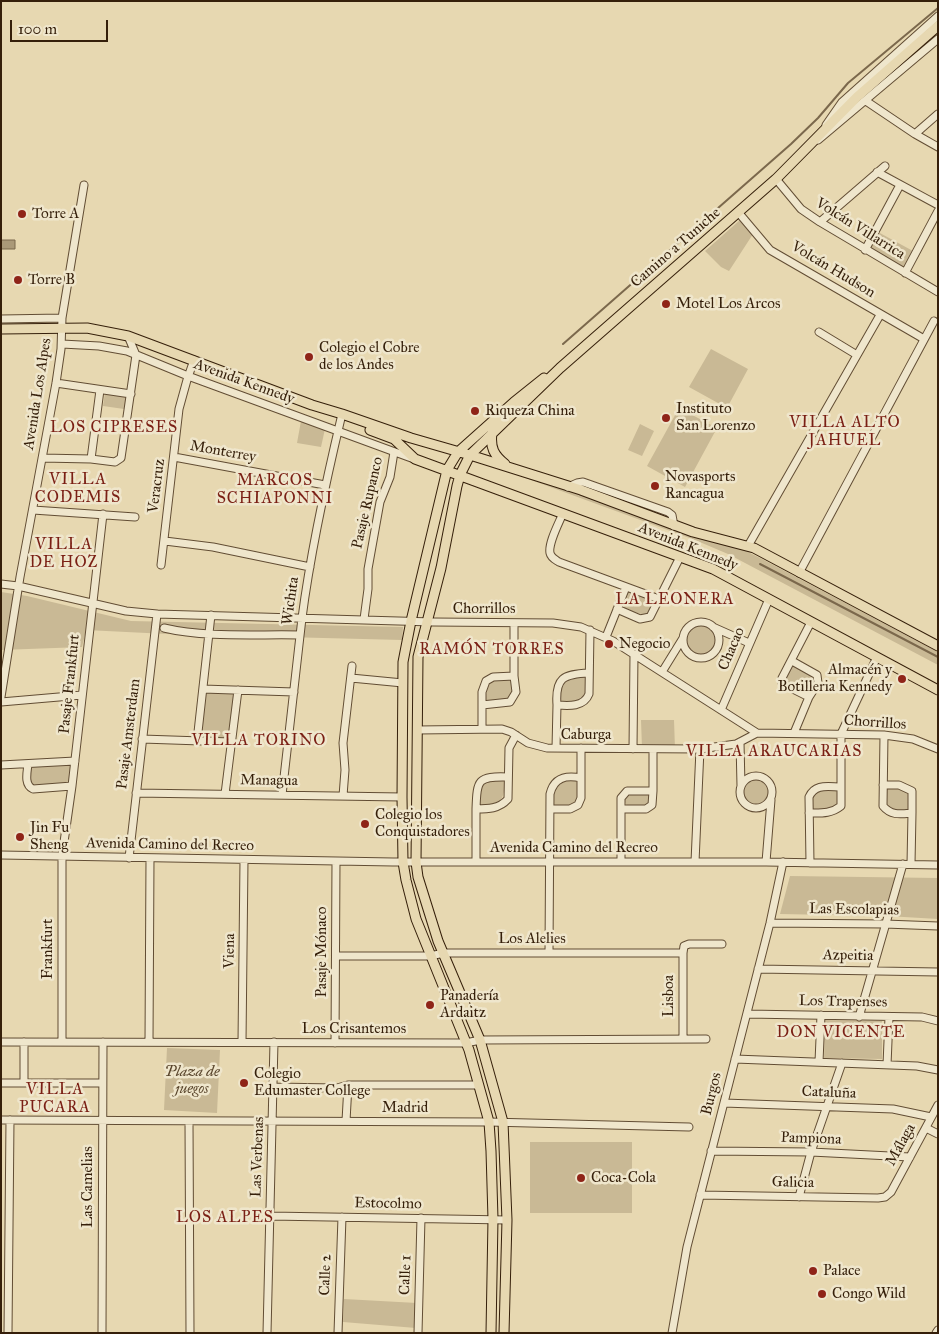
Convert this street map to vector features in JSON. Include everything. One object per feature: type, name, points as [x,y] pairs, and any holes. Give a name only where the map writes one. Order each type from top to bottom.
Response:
[{"type":"main road","name":"Camino a Tuniche","points":[[491,1333],[493,1220],[492,1151],[489,1122],[466,1043],[430,956],[414,911],[403,862],[404,662],[447,470],[458,452],[514,402],[560,368],[776,179],[871,84],[938,26]]},
{"type":"main road","name":"Avenida Kennedy","points":[[1,329],[62,323],[128,336],[341,416],[394,439],[415,459],[712,570],[938,690]]},
{"type":"main road","name":"Camino a Tuniche","points":[[504,1333],[507,1220],[503,1122],[480,1040],[444,953],[418,877],[416,862],[417,664],[460,475],[470,455],[560,368]]},
{"type":"main road","name":"Avenida Kennedy","points":[[341,416],[507,466],[623,505],[674,526],[748,546],[938,646]]},
{"type":"main road","points":[[492,433],[491,442],[494,454],[507,466]]},
{"type":"main road","points":[[436,519],[450,522]]},
{"type":"street","name":"Camino a Tuniche","points":[[816,138],[842,102],[938,16]]},
{"type":"street","name":"Camino a Tuniche","points":[[807,147],[826,135],[938,39]]},
{"type":"street","points":[[866,101],[914,134],[938,147]]},
{"type":"street","points":[[914,134],[938,114]]},
{"type":"street","points":[[820,222],[885,166]]},
{"type":"street","points":[[877,172],[938,205]]},
{"type":"street","name":"Volcán Villarrica","points":[[776,179],[802,209],[820,222],[938,292]]},
{"type":"street","name":"Avenida Los Alpes","points":[[1,697],[18,586],[56,383],[62,344],[62,323],[84,185]]},
{"type":"street","points":[[865,250],[900,185]]},
{"type":"street","points":[[905,273],[938,211]]},
{"type":"street","name":"Volcán Hudson","points":[[738,212],[770,250],[924,339]]},
{"type":"street","points":[[748,546],[880,315]]},
{"type":"street","name":"Avenida Kennedy","points":[[1,319],[62,323]]},
{"type":"street","points":[[799,573],[934,321]]},
{"type":"street","points":[[819,332],[858,355]]},
{"type":"street","points":[[42,458],[91,459],[115,462],[121,458],[136,355],[128,336]]},
{"type":"street","name":"Avenida Kennedy","points":[[62,344],[109,347],[136,355],[188,376],[415,459]]},
{"type":"street","name":"Veracruz","points":[[161,565],[180,409],[194,360]]},
{"type":"street","points":[[56,383],[131,394]]},
{"type":"street","points":[[91,459],[100,390]]},
{"type":"street","name":"Wichita","points":[[282,795],[302,617],[325,485],[341,416]]},
{"type":"street","name":"Pasaje Rupanco","points":[[364,619],[368,589],[368,569],[380,502],[390,477],[394,452]]},
{"type":"street","name":"Monterrey","points":[[174,457],[325,485]]},
{"type":"street","points":[[33,510],[135,517]]},
{"type":"street","points":[[563,513],[550,545],[552,557],[559,562],[659,599]]},
{"type":"street","name":"Pasaje Frankfurt","points":[[62,856],[75,761],[103,514]]},
{"type":"street","points":[[164,541],[214,547],[310,567]]},
{"type":"street","points":[[617,609],[640,620],[650,616],[680,557]]},
{"type":"street","name":"Chorrillos","points":[[1,584],[18,586],[126,611],[157,614],[564,624],[590,630],[606,637],[757,733],[884,735],[913,739],[938,749]]},
{"type":"street","points":[[606,637],[626,587]]},
{"type":"street","name":"Chacao","points":[[722,710],[769,599]]},
{"type":"street","name":"Pasaje Amsterdam","points":[[128,858],[157,614]]},
{"type":"street","points":[[197,741],[211,615]]},
{"type":"street","points":[[662,672],[684,637],[687,628],[695,623],[705,622],[750,643]]},
{"type":"street","points":[[809,697],[782,683],[782,678],[811,622]]},
{"type":"street","points":[[482,705],[510,702],[516,692],[514,676],[514,623]]},
{"type":"street","points":[[684,637],[685,648],[689,653],[699,658],[710,656],[717,648],[719,642],[717,631],[713,627]]},
{"type":"street","points":[[164,628],[209,633],[300,635]]},
{"type":"street","points":[[557,705],[580,704],[586,701],[589,694],[590,630]]},
{"type":"street","points":[[633,749],[634,654]]},
{"type":"street","points":[[809,813],[832,812],[841,806],[841,734],[877,657]]},
{"type":"street","points":[[792,661],[817,675],[818,683],[809,697],[794,733]]},
{"type":"street","points":[[343,796],[345,770],[343,743],[352,666]]},
{"type":"street","points":[[556,748],[556,689],[560,682],[575,674],[589,673]]},
{"type":"street","points":[[482,729],[482,692],[486,681],[493,677],[514,676]]},
{"type":"street","points":[[351,678],[403,683]]},
{"type":"street","points":[[202,689],[294,692]]},
{"type":"street","points":[[225,794],[238,690]]},
{"type":"street","points":[[1,702],[82,695]]},
{"type":"street","name":"Caburga","points":[[417,730],[502,729],[516,734],[528,743],[547,748],[633,749],[723,747],[740,742],[757,733]]},
{"type":"street","points":[[476,809],[493,808],[504,804],[508,799],[510,793],[508,776],[510,745],[516,734]]},
{"type":"street","points":[[884,735],[883,806],[896,814],[912,813]]},
{"type":"street","points":[[142,739],[231,742]]},
{"type":"street","points":[[740,742],[740,797],[750,808],[765,806],[771,799]]},
{"type":"street","points":[[550,809],[570,809],[578,805],[581,798],[581,748]]},
{"type":"street","points":[[621,809],[646,810],[652,805],[653,749]]},
{"type":"street","points":[[695,862],[700,749]]},
{"type":"street","points":[[1,766],[75,761]]},
{"type":"street","points":[[28,764],[27,784],[33,790],[72,786]]},
{"type":"street","points":[[476,862],[476,790],[479,784],[488,777],[508,776]]},
{"type":"street","points":[[549,953],[550,794],[555,783],[564,777],[581,778]]},
{"type":"street","points":[[741,787],[747,779],[762,777],[772,789],[766,862]]},
{"type":"street","points":[[858,1017],[886,924],[907,864],[912,813],[912,791],[899,785],[883,785]]},
{"type":"street","points":[[810,863],[809,797],[814,789],[819,786],[841,787]]},
{"type":"street","points":[[621,862],[621,798],[624,793],[631,790],[653,791]]},
{"type":"street","name":"Managua","points":[[136,793],[402,797]]},
{"type":"street","name":"Avenida Camino del Recreo","points":[[1,855],[403,862],[783,862],[938,865]]},
{"type":"street","name":"Frankfurt","points":[[62,856],[62,1042]]},
{"type":"street","points":[[149,1042],[150,858]]},
{"type":"street","name":"Viena","points":[[242,1042],[244,860]]},
{"type":"street","name":"Pasaje Mónaco","points":[[335,1042],[336,861]]},
{"type":"street","name":"Burgos","points":[[672,1333],[687,1247],[770,923],[783,862]]},
{"type":"street","name":"Las Escolapias","points":[[770,923],[938,926]]},
{"type":"street","name":"Los Alelies","points":[[336,956],[430,956],[444,953],[683,953],[684,946],[689,944],[722,944]]},
{"type":"street","name":"Lisboa","points":[[683,953],[683,1039]]},
{"type":"street","name":"Azpeitia","points":[[758,969],[938,972]]},
{"type":"street","name":"Los Trapenses","points":[[747,1014],[922,1017],[938,1021]]},
{"type":"street","points":[[819,1062],[821,1016]]},
{"type":"street","points":[[887,1065],[889,1017]]},
{"type":"street","name":"Los Crisantemos","points":[[1,1042],[466,1043],[480,1040],[706,1039]]},
{"type":"street","points":[[24,1042],[24,1083]]},
{"type":"street","name":"Las Camelias","points":[[102,1042],[102,1333]]},
{"type":"street","name":"Las Verbenas","points":[[267,1333],[274,1042]]},
{"type":"street","points":[[735,1059],[924,1067],[938,1070]]},
{"type":"street","points":[[799,1197],[811,1152],[842,1063]]},
{"type":"street","points":[[1,1083],[102,1083]]},
{"type":"street","points":[[273,1087],[337,1088],[348,1085],[479,1084]]},
{"type":"street","points":[[346,1121],[348,1085]]},
{"type":"street","name":"Cataluña","points":[[724,1103],[893,1110],[931,1117]]},
{"type":"street","name":"Málaga","points":[[885,1197],[891,1192],[938,1106]]},
{"type":"street","name":"Madrid","points":[[1,1120],[503,1122],[689,1127]]},
{"type":"street","points":[[8,1333],[10,1120]]},
{"type":"street","points":[[189,1121],[190,1333]]},
{"type":"street","points":[[926,1128],[938,1134]]},
{"type":"street","name":"Pampiona","points":[[711,1151],[811,1152],[910,1157]]},
{"type":"street","name":"Galicia","points":[[700,1196],[885,1197]]},
{"type":"street","name":"Estocolmo","points":[[270,1216],[507,1220]]},
{"type":"street","name":"Calle 2","points":[[338,1333],[342,1217]]},
{"type":"street","name":"Calle 1","points":[[418,1333],[421,1218]]},
{"type":"green space","points":[[740,220],[753,234],[729,271],[721,267],[705,251]]},
{"type":"green space","points":[[878,232],[913,251],[904,267],[870,248]]},
{"type":"green space","points":[[711,349],[748,369],[727,408],[689,387]]},
{"type":"green space","points":[[105,392],[133,396],[131,410],[103,406]]},
{"type":"green space","points":[[679,408],[717,428],[685,487],[647,466]]},
{"type":"green space","points":[[301,421],[325,429],[321,447],[297,443]]},
{"type":"green space","points":[[640,424],[654,431],[642,456],[628,450]]},
{"type":"green space","points":[[513,471],[562,485],[710,541],[744,550],[938,652],[938,665],[728,554],[695,540],[512,473]]},
{"type":"green space","points":[[629,591],[654,598],[649,614],[645,615],[623,609]]},
{"type":"green space","points":[[1,592],[27,596],[131,621],[403,627],[402,640],[86,630],[82,647],[1,650]]},
{"type":"green space","points":[[701,625],[712,629],[716,640],[712,651],[701,655],[690,651],[686,640],[690,629]]},
{"type":"green space","points":[[792,663],[815,676],[816,679],[808,695],[784,682]]},
{"type":"green space","points":[[587,675],[587,694],[580,702],[559,703],[560,690],[568,679]]},
{"type":"green space","points":[[513,678],[514,692],[509,700],[486,702],[487,689],[491,681]]},
{"type":"green space","points":[[207,693],[232,693],[234,696],[229,737],[215,740],[200,737],[204,695]]},
{"type":"green space","points":[[641,720],[674,720],[675,749],[642,748]]},
{"type":"green space","points":[[71,762],[71,786],[33,787],[26,783],[29,767]]},
{"type":"green space","points":[[505,778],[504,792],[501,800],[493,805],[479,807],[482,786],[489,780]]},
{"type":"green space","points":[[756,778],[766,782],[770,792],[766,802],[756,806],[746,802],[742,792],[746,782]]},
{"type":"green space","points":[[579,780],[578,795],[575,803],[553,808],[554,788],[560,781]]},
{"type":"green space","points":[[886,788],[899,788],[910,793],[910,811],[892,811],[886,805]]},
{"type":"green space","points":[[839,789],[839,805],[832,810],[811,811],[815,790]]},
{"type":"green space","points":[[629,794],[648,794],[650,803],[646,808],[627,806],[624,800]]},
{"type":"green space","points":[[790,876],[938,878],[938,919],[780,914]]},
{"type":"green space","points":[[825,1020],[882,1021],[882,1059],[824,1058]]},
{"type":"green space","name":"Plaza de juegos","points":[[167,1048],[220,1050],[217,1113],[164,1110]]},
{"type":"green space","name":"Coca-Cola","points":[[530,1142],[632,1142],[632,1213],[530,1213]]},
{"type":"green space","points":[[344,1299],[417,1303],[416,1328],[343,1322]]},
{"type":"shaded area","points":[[1,240],[15,240],[15,249],[1,249]]},
{"type":"waterway","points":[[563,344],[791,144],[818,118],[848,83],[938,8]]},
{"type":"waterway","points":[[760,564],[938,657]]},
{"type":"place","name":"Torre A","points":[[22,214]]},
{"type":"place","name":"Torre B","points":[[18,280]]},
{"type":"place","name":"Motel Los Arcos","points":[[666,304]]},
{"type":"place","name":"Colegio el Cobre de los Andes","points":[[309,357]]},
{"type":"place","name":"Riqueza China","points":[[475,411]]},
{"type":"place","name":"Instituto San Lorenzo","points":[[666,418]]},
{"type":"place","name":"Novasports Rancagua","points":[[655,486]]},
{"type":"place","name":"Negocio","points":[[609,644]]},
{"type":"place","name":"Almacén y Botilleria Kennedy","points":[[902,679]]},
{"type":"place","name":"Colegio los Conquistadores","points":[[365,824]]},
{"type":"place","name":"Jin Fu Sheng","points":[[20,837]]},
{"type":"place","name":"Panadería Ardaitz","points":[[430,1005]]},
{"type":"place","name":"Colegio Edumaster College","points":[[244,1083]]},
{"type":"place","name":"Coca-Cola","points":[[581,1178]]},
{"type":"place","name":"Palace","points":[[813,1271]]},
{"type":"place","name":"Congo Wild","points":[[822,1294]]},
{"type":"district","name":"LOS CIPRESES","points":[[114,428]]},
{"type":"district","name":"VILLA ALTO JAHUEL","points":[[845,432]]},
{"type":"district","name":"VILLA CODEMIS","points":[[78,489]]},
{"type":"district","name":"MARCOS SCHIAPONNI","points":[[275,490]]},
{"type":"district","name":"VILLA DE HOZ","points":[[64,554]]},
{"type":"district","name":"LA LEONERA","points":[[675,600]]},
{"type":"district","name":"RAMÓN TORRES","points":[[492,650]]},
{"type":"district","name":"VILLA TORINO","points":[[259,741]]},
{"type":"district","name":"VILLA ARAUCARIAS","points":[[774,752]]},
{"type":"district","name":"DON VICENTE","points":[[841,1033]]},
{"type":"district","name":"VILLA PUCARA","points":[[55,1099]]},
{"type":"district","name":"LOS ALPES","points":[[225,1218]]}]
